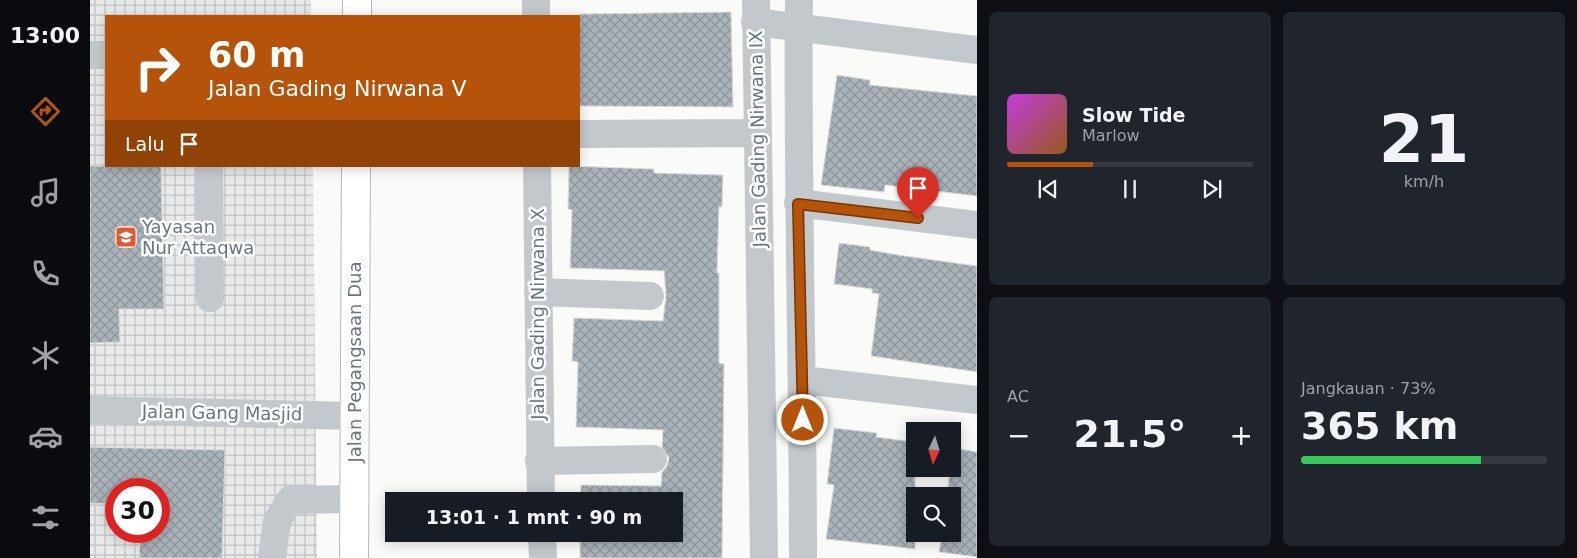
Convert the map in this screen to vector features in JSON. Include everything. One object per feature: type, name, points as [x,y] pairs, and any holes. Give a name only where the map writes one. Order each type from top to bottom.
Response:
[{"type":"main road","points":[[357,0],[357,15]]},
{"type":"main road","name":"Jalan Pegangsaan Dua","points":[[354,558],[356,167]]},
{"type":"street","points":[[536,0],[536,15]]},
{"type":"street","points":[[799,0],[798,204],[803,380],[803,558]]},
{"type":"street","name":"Jalan Gading Nirwana IX","points":[[764,558],[755,11],[798,28],[977,50]]},
{"type":"street","points":[[90,55],[105,55]]},
{"type":"street","points":[[580,134],[757,133]]},
{"type":"street","points":[[209,167],[210,298]]},
{"type":"street","name":"Jalan Gading Nirwana X","points":[[537,167],[541,492]]},
{"type":"street","points":[[798,204],[977,225]]},
{"type":"street","points":[[538,292],[650,296]]},
{"type":"street","points":[[803,380],[977,400]]},
{"type":"street","name":"Jalan Gang Masjid","points":[[90,410],[354,416]]},
{"type":"street","points":[[539,462],[654,459]]},
{"type":"street","points":[[272,558],[277,521],[290,500],[355,499]]},
{"type":"street","points":[[542,542],[543,558]]},
{"type":"shaded area","points":[[90,0],[311,0],[311,15],[105,15],[105,167],[313,167],[317,558],[90,558]]},
{"type":"building","points":[[731,12],[733,107],[580,106],[579,14]]},
{"type":"building","points":[[837,75],[870,80],[870,85],[977,96],[977,196],[885,185],[884,192],[821,185]]},
{"type":"building","name":"Yayasan Nur Attaqwa","points":[[90,166],[161,167],[164,309],[119,309],[120,342],[90,343]]},
{"type":"building","points":[[569,167],[654,169],[654,173],[723,175],[722,207],[719,207],[717,273],[719,273],[719,363],[724,364],[722,558],[580,558],[580,542],[683,542],[683,492],[581,492],[581,485],[661,486],[662,472],[667,466],[669,458],[662,447],[663,430],[576,427],[578,362],[572,361],[574,318],[663,321],[666,296],[664,271],[570,268],[572,210],[568,209]]},
{"type":"building","points":[[839,243],[870,247],[870,250],[898,255],[977,266],[977,372],[871,356],[879,294],[872,293],[872,289],[834,284]]},
{"type":"building","points":[[834,428],[877,433],[876,437],[906,441],[906,478],[915,478],[915,487],[906,487],[906,542],[915,542],[915,549],[826,539],[834,485],[827,484]]},
{"type":"building","points":[[90,447],[225,450],[222,558],[139,558],[140,543],[170,543],[170,478],[105,478],[105,504],[90,503]]},
{"type":"building","points":[[961,449],[977,452],[977,557],[939,552],[941,542],[961,542],[961,487],[948,487],[949,478],[961,478]]},
{"type":"place","name":"Yayasan Nur Attaqwa","points":[[126,237]]},
{"type":"route","points":[[803,420],[798,204],[918,218]]}]
